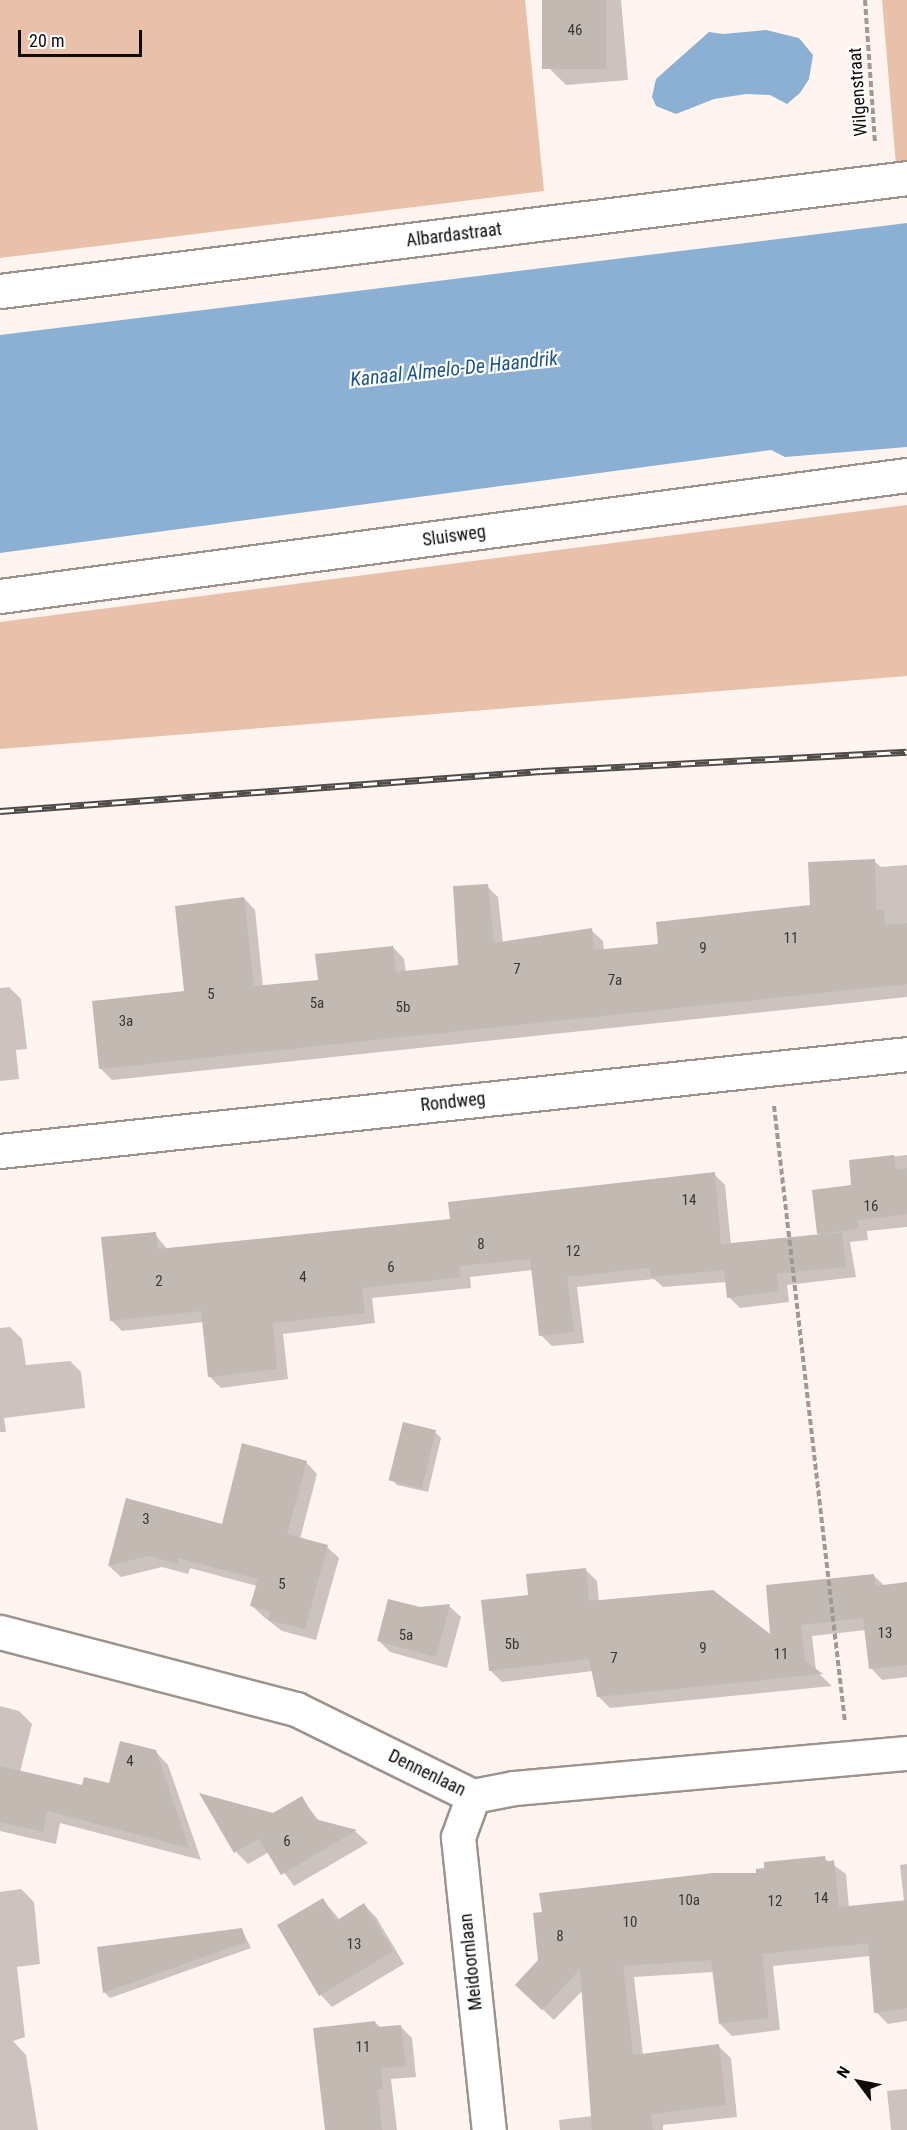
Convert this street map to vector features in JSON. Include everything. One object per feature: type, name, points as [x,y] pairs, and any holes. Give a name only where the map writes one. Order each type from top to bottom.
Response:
[{"type":"street","name":"Albardastraat","points":[[0,291],[892,180]]},
{"type":"street","name":"Sluisweg","points":[[0,596],[907,475]]},
{"type":"street","name":"Rondweg","points":[[0,1151],[907,1054]]},
{"type":"street","name":"Dennenlaan","points":[[0,1632],[296,1709],[473,1796],[514,1788],[907,1753]]},
{"type":"street","name":"Meidoornlaan","points":[[473,1796],[458,1837],[489,2130]]},
{"type":"path","name":"Wilgenstraat","points":[[865,0],[892,180]]},
{"type":"path","points":[[770,1068],[850,1758]]},
{"type":"shaded area","points":[[0,0],[525,0],[544,191],[0,258]]},
{"type":"shaded area","points":[[882,0],[907,0],[907,163],[896,165]]},
{"type":"shaded area","points":[[907,505],[907,676],[0,749],[0,622]]},
{"type":"water","points":[[766,30],[799,38],[813,55],[809,79],[800,93],[787,104],[770,95],[746,94],[714,99],[676,114],[656,106],[652,97],[656,79],[709,32],[723,34]]},
{"type":"water","name":"Kanaal Almelo-De Haandrik","points":[[907,223],[907,447],[785,457],[771,450],[0,553],[0,335]]},
{"type":"building","points":[[542,0],[606,0],[606,69],[542,69]]},
{"type":"building","points":[[875,859],[876,910],[884,909],[885,925],[907,923],[907,984],[99,1069],[92,1001],[184,991],[175,906],[244,897],[254,986],[318,980],[315,954],[393,946],[396,972],[458,965],[453,886],[488,884],[494,943],[592,928],[594,950],[658,944],[656,922],[810,905],[808,862]]},
{"type":"building","points":[[894,1155],[896,1169],[907,1168],[907,1214],[857,1220],[858,1229],[817,1234],[812,1190],[851,1185],[849,1160]]},
{"type":"building","points":[[715,1172],[721,1244],[842,1232],[846,1267],[777,1274],[779,1291],[727,1298],[724,1270],[651,1277],[650,1268],[567,1277],[574,1332],[539,1336],[530,1259],[459,1266],[461,1277],[362,1288],[365,1313],[273,1323],[277,1369],[208,1377],[201,1311],[110,1321],[101,1237],[156,1232],[158,1249],[450,1219],[448,1202]]},
{"type":"building","points":[[403,1422],[436,1430],[421,1488],[388,1480]]},
{"type":"building","points":[[242,1443],[307,1461],[287,1534],[328,1545],[305,1629],[268,1620],[271,1612],[250,1606],[258,1579],[178,1558],[177,1564],[149,1556],[108,1566],[126,1498],[222,1524]]},
{"type":"building","points":[[586,1568],[589,1601],[713,1590],[770,1634],[766,1585],[874,1574],[875,1586],[907,1582],[907,1665],[869,1669],[863,1618],[801,1625],[805,1661],[823,1674],[597,1697],[589,1659],[489,1671],[481,1600],[528,1595],[526,1574]]},
{"type":"building","points":[[388,1599],[420,1607],[450,1604],[436,1657],[377,1641]]},
{"type":"building","points":[[120,1741],[156,1750],[189,1848],[47,1811],[43,1832],[0,1822],[0,1766],[82,1785],[84,1777],[109,1783]]},
{"type":"building","points":[[199,1793],[273,1813],[302,1796],[315,1819],[357,1830],[281,1875],[259,1839],[234,1853]]},
{"type":"building","points":[[825,1856],[826,1862],[834,1860],[839,1907],[907,1900],[907,2008],[874,2013],[868,1943],[762,1954],[769,2018],[719,2024],[711,1960],[623,1966],[633,2055],[719,2044],[726,2105],[651,2114],[653,2130],[592,2130],[580,1969],[542,2010],[515,1985],[538,1960],[533,1913],[542,1912],[539,1893],[713,1873],[756,1873],[756,1869],[764,1868],[764,1862]]},
{"type":"building","points":[[323,1898],[336,1921],[364,1903],[393,1951],[319,1996],[277,1925]]},
{"type":"building","points":[[242,1928],[246,1942],[103,1993],[97,1947]]},
{"type":"building","points":[[375,2021],[376,2027],[401,2025],[406,2066],[381,2068],[383,2089],[378,2089],[382,2130],[325,2130],[313,2028]]},
{"type":"railway","points":[[0,811],[541,771],[907,752]]}]
